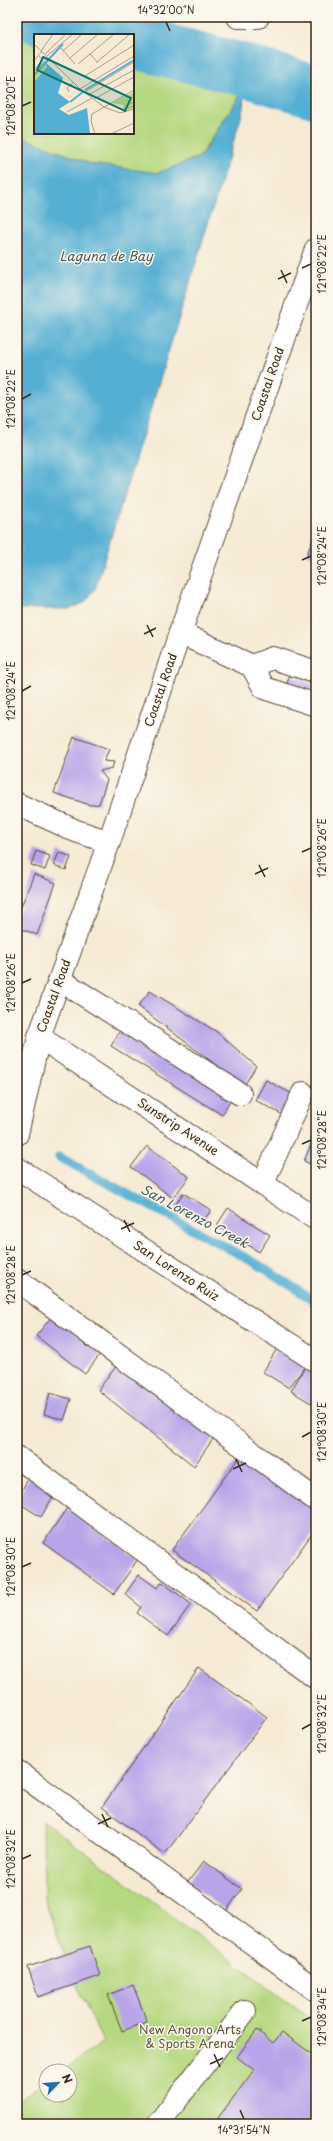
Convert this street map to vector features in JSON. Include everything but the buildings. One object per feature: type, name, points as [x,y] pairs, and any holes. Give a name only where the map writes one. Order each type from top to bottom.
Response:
[{"type":"street","points":[[238,17],[258,17]]},
{"type":"street","name":"Coastal Road","points":[[17,1134],[39,1037],[109,842],[180,633],[316,249]]},
{"type":"street","points":[[180,633],[252,666],[264,688],[316,705]]},
{"type":"street","points":[[252,666],[273,658],[316,672]]},
{"type":"street","points":[[17,804],[76,831],[109,842]]},
{"type":"street","points":[[60,980],[240,1094]]},
{"type":"street","name":"Sunstrip Avenue","points":[[39,1037],[316,1219]]},
{"type":"street","points":[[263,1183],[303,1093]]},
{"type":"street","name":"San Lorenzo Ruiz","points":[[17,1168],[316,1362]]},
{"type":"street","points":[[17,1280],[316,1500]]},
{"type":"street","points":[[17,1457],[316,1678]]},
{"type":"street","points":[[17,1771],[316,1990]]},
{"type":"street","points":[[158,2124],[245,2011]]},
{"type":"green space","points":[[17,17],[156,17],[249,58],[246,86],[199,157],[158,173],[91,164],[17,135]]},
{"type":"green space","name":"New Angono Arts & Sports Arena","points":[[43,1821],[316,2023],[316,2124],[17,2124],[17,2101],[38,2087],[38,2103],[78,2103],[78,2063],[73,2063],[103,2042],[69,1968],[44,1898]]},
{"type":"water","name":"Laguna de Bay","points":[[246,86],[242,114],[95,589],[84,603],[69,609],[17,609],[17,135],[91,164],[158,173],[200,157]]},
{"type":"waterway","points":[[36,17],[103,34]]},
{"type":"waterway","points":[[134,42],[240,69],[316,92]]},
{"type":"waterway","name":"San Lorenzo Creek","points":[[59,1157],[259,1265],[316,1302]]}]
